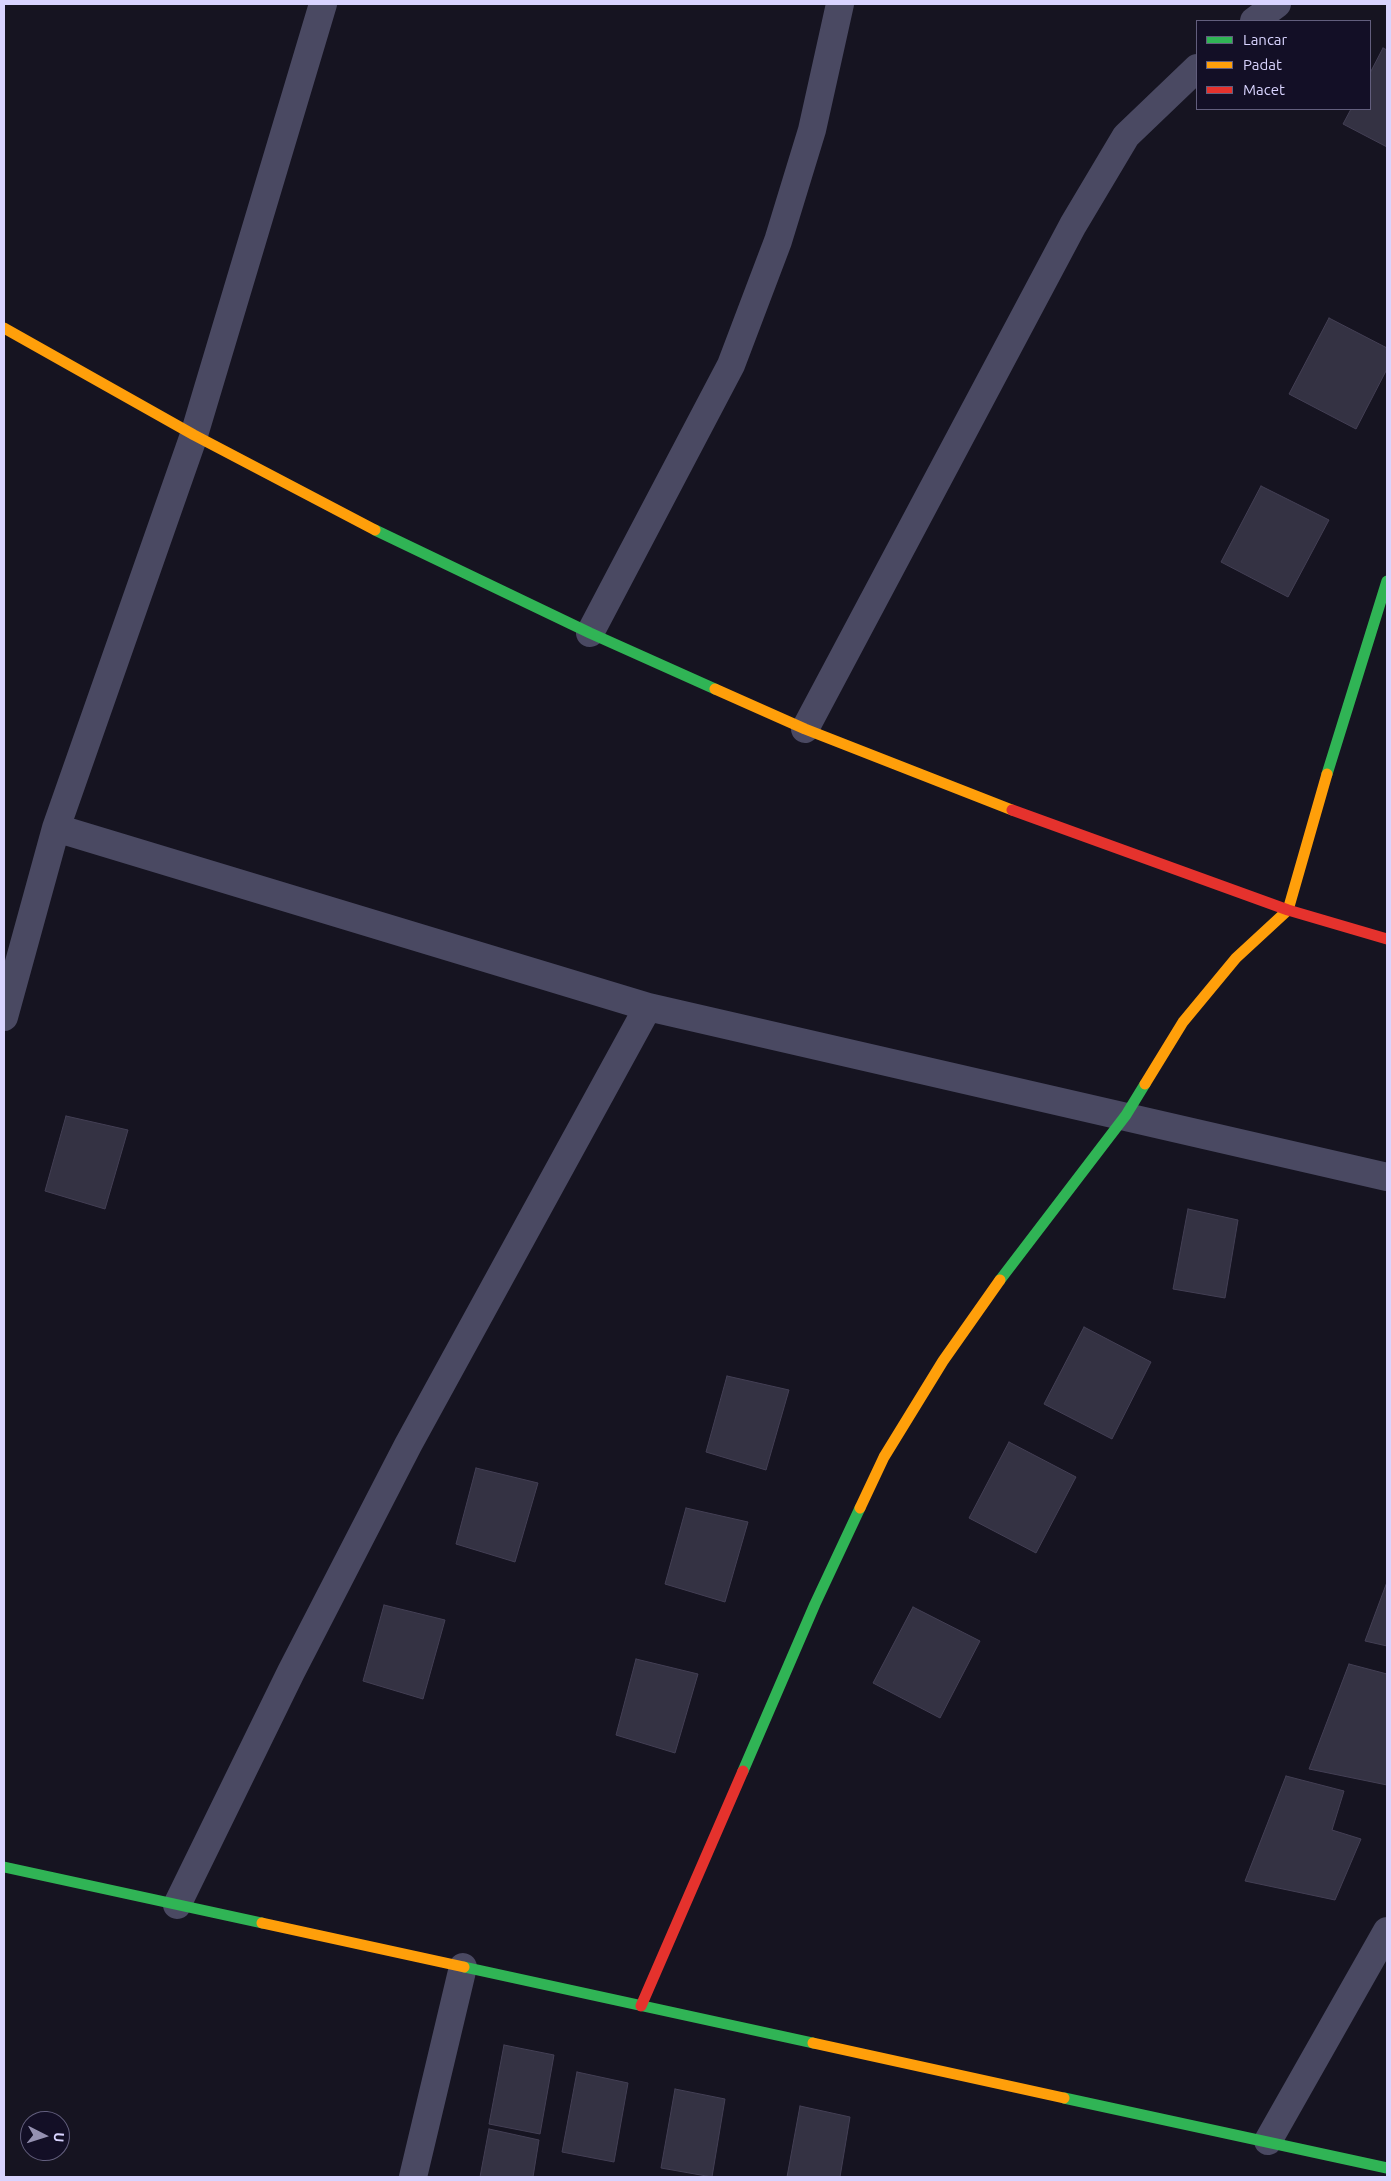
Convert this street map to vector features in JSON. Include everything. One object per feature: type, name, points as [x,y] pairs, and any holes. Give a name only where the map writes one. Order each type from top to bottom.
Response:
[{"type":"street","points":[[4,1017],[56,828],[194,435],[323,4]]},
{"type":"street","points":[[590,633],[731,365],[778,241],[812,130],[840,4]]},
{"type":"street","points":[[1255,20],[1277,4]]},
{"type":"street","points":[[805,729],[1072,225],[1126,136],[1196,69]]},
{"type":"street","points":[[4,328],[194,435],[393,540],[590,633],[805,729],[1049,825],[1288,910],[1387,939]]},
{"type":"street","points":[[641,2006],[815,1604],[884,1457],[943,1361],[1014,1261],[1126,1115],[1183,1022],[1236,958],[1288,910],[1346,708],[1387,581]]},
{"type":"street","points":[[56,828],[648,1007],[1126,1115],[1387,1177]]},
{"type":"street","points":[[177,1905],[291,1672],[408,1445],[648,1007]]},
{"type":"street","points":[[4,1867],[1387,2168]]},
{"type":"street","points":[[1268,2141],[1387,1931]]},
{"type":"street","points":[[413,2177],[463,1967]]},
{"type":"building","points":[[1383,48],[1387,50],[1387,147],[1343,124],[1350,110],[1371,110],[1371,71]]},
{"type":"building","points":[[1329,318],[1387,348],[1387,369],[1356,429],[1289,394]]},
{"type":"building","points":[[1261,486],[1329,520],[1288,597],[1221,562]]},
{"type":"building","points":[[66,1116],[128,1130],[105,1209],[45,1191]]},
{"type":"building","points":[[1188,1209],[1238,1220],[1225,1298],[1173,1289]]},
{"type":"building","points":[[1084,1327],[1151,1362],[1112,1439],[1044,1404]]},
{"type":"building","points":[[727,1376],[789,1390],[766,1470],[706,1452]]},
{"type":"building","points":[[1009,1442],[1076,1477],[1036,1553],[969,1518]]},
{"type":"building","points":[[476,1468],[538,1483],[515,1562],[456,1544]]},
{"type":"building","points":[[686,1508],[748,1522],[725,1602],[665,1584]]},
{"type":"building","points":[[1387,1582],[1387,1646],[1365,1641]]},
{"type":"building","points":[[384,1605],[445,1620],[423,1699],[363,1681]]},
{"type":"building","points":[[913,1607],[980,1641],[940,1718],[873,1683]]},
{"type":"building","points":[[636,1659],[698,1674],[675,1753],[616,1735]]},
{"type":"building","points":[[1349,1664],[1387,1674],[1387,1785],[1309,1769]]},
{"type":"building","points":[[1286,1776],[1344,1791],[1332,1830],[1361,1839],[1335,1900],[1245,1881]]},
{"type":"building","points":[[504,2045],[554,2055],[540,2134],[489,2124]]},
{"type":"building","points":[[577,2072],[628,2083],[614,2162],[562,2152]]},
{"type":"building","points":[[675,2089],[725,2099],[712,2177],[661,2168]]},
{"type":"building","points":[[800,2106],[850,2117],[840,2177],[787,2177]]},
{"type":"building","points":[[489,2129],[539,2140],[533,2177],[480,2177]]},
{"type":"traffic: fast","points":[[375,530],[590,633],[715,689]]},
{"type":"traffic: fast","points":[[1327,774],[1387,581]]},
{"type":"traffic: fast","points":[[1000,1280],[1126,1115],[1145,1084]]},
{"type":"traffic: fast","points":[[743,1771],[815,1604],[860,1508]]},
{"type":"traffic: fast","points":[[4,1867],[262,1923]]},
{"type":"traffic: fast","points":[[464,1967],[813,2043]]},
{"type":"traffic: fast","points":[[1064,2098],[1387,2168]]},
{"type":"traffic: slow","points":[[4,328],[194,435],[375,530]]},
{"type":"traffic: slow","points":[[715,689],[805,729],[1012,810]]},
{"type":"traffic: slow","points":[[1145,1084],[1183,1022],[1236,958],[1288,910],[1327,774]]},
{"type":"traffic: slow","points":[[860,1508],[884,1457],[943,1361],[1000,1280]]},
{"type":"traffic: slow","points":[[262,1923],[464,1967]]},
{"type":"traffic: slow","points":[[813,2043],[1064,2098]]},
{"type":"traffic: jam","points":[[1012,810],[1288,910],[1387,939]]},
{"type":"traffic: jam","points":[[641,2006],[743,1771]]}]
